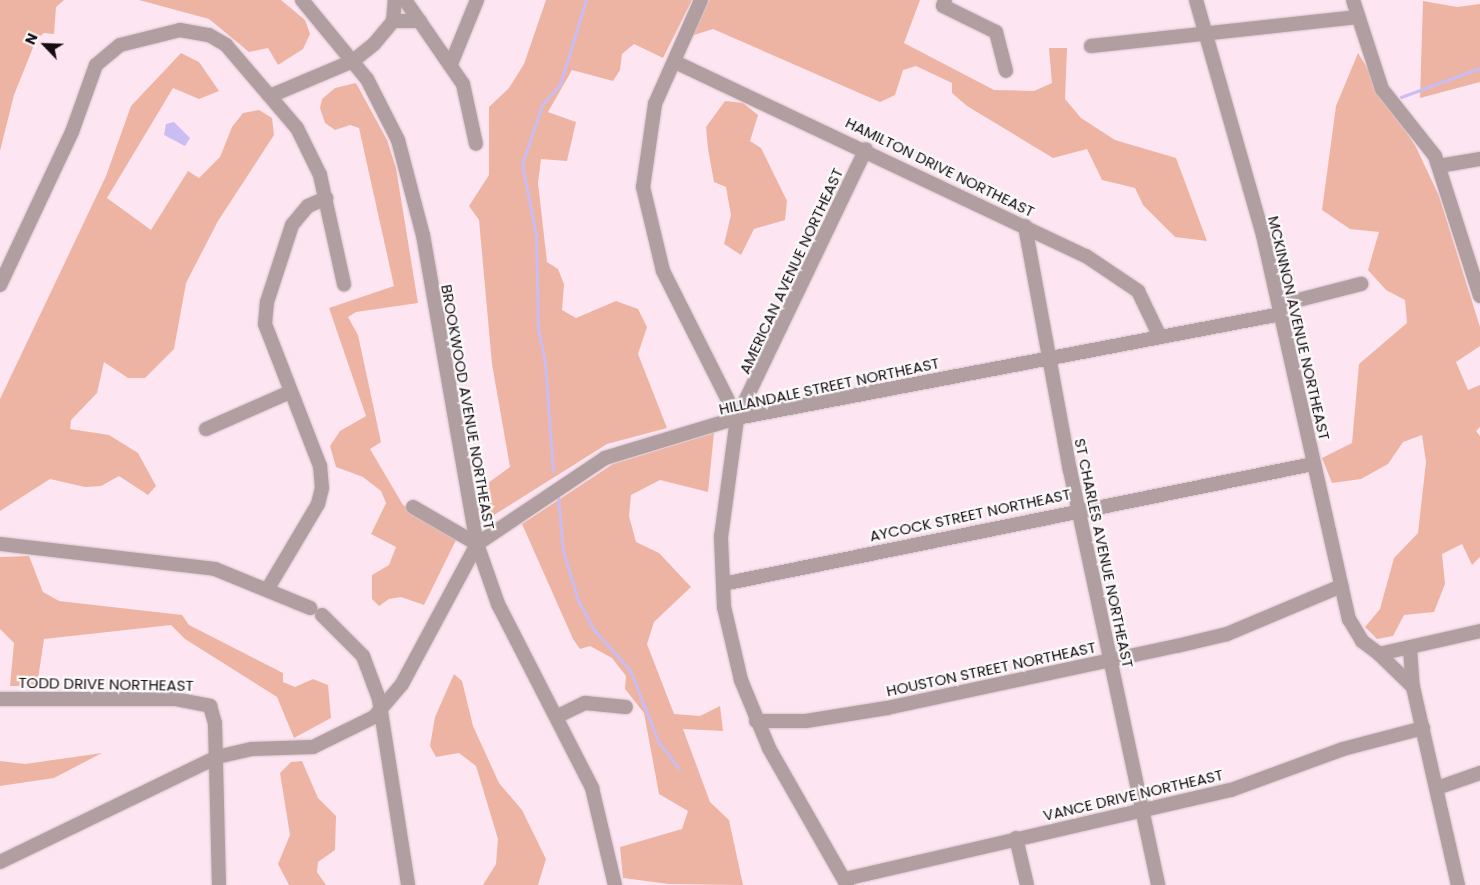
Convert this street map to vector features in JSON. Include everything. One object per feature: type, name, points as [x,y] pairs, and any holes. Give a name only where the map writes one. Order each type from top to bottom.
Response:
[{"type":"street","name":"BROOKWOOD AVENUE NORTHEAST","points":[[302,0],[367,79],[398,140],[414,188],[477,544],[498,604],[558,716],[592,788],[615,885]]},
{"type":"street","points":[[270,96],[352,60],[374,44],[393,21],[395,0]]},
{"type":"street","points":[[405,0],[463,84],[476,144]]},
{"type":"street","points":[[451,64],[477,0]]},
{"type":"street","points":[[701,0],[675,62],[662,86],[648,136],[644,201],[663,271],[737,418]]},
{"type":"street","points":[[945,0],[943,6],[996,32],[1006,71]]},
{"type":"street","name":"MCKINNON AVENUE NORTHEAST","points":[[1196,0],[1280,310],[1341,586],[1355,633],[1380,654],[1413,687]]},
{"type":"street","points":[[1353,0],[1382,89],[1426,141],[1439,166],[1480,296]]},
{"type":"street","points":[[1091,46],[1357,17]]},
{"type":"street","points":[[393,21],[420,22]]},
{"type":"street","points":[[0,285],[72,132],[91,74],[110,50],[165,32],[198,32],[226,45],[270,96],[314,159],[326,198],[344,284]]},
{"type":"street","name":"HAMILTON DRIVE NORTHEAST","points":[[675,62],[866,149],[1025,226],[1126,280],[1144,299],[1160,337]]},
{"type":"street","name":"AMERICAN AVENUE NORTHEAST","points":[[846,882],[756,720],[730,642],[723,584],[724,506],[737,418],[866,149]]},
{"type":"street","points":[[1439,166],[1480,159]]},
{"type":"street","points":[[267,590],[318,504],[322,488],[320,466],[265,324],[267,302],[292,226],[308,206],[326,198]]},
{"type":"street","name":"ST CHARLES AVENUE NORTHEAST","points":[[1025,226],[1078,509],[1158,885]]},
{"type":"street","name":"HILLANDALE STREET NORTHEAST","points":[[0,862],[216,757],[252,749],[313,747],[382,710],[402,684],[477,544],[605,458],[737,418],[1160,337],[1280,310],[1361,284]]},
{"type":"street","points":[[206,429],[290,392]]},
{"type":"street","name":"AYCOCK STREET NORTHEAST","points":[[723,584],[1078,509],[1313,464]]},
{"type":"street","points":[[413,507],[477,544]]},
{"type":"street","points":[[0,544],[215,569],[310,608]]},
{"type":"street","name":"HOUSTON STREET NORTHEAST","points":[[756,720],[806,721],[887,708],[1227,634],[1341,586]]},
{"type":"street","points":[[322,615],[363,656],[382,710],[408,885]]},
{"type":"street","points":[[1380,654],[1480,631]]},
{"type":"street","points":[[1410,648],[1413,687],[1458,885]]},
{"type":"street","name":"TODD DRIVE NORTHEAST","points":[[0,699],[203,702],[214,713],[219,885]]},
{"type":"street","points":[[558,716],[585,703],[626,707]]},
{"type":"street","name":"VANCE DRIVE NORTHEAST","points":[[846,882],[1016,838],[1262,782],[1344,749],[1423,728]]},
{"type":"street","points":[[1437,788],[1480,773]]},
{"type":"street","points":[[1016,838],[1027,885]]},
{"type":"shaded area","points":[[0,0],[64,0],[56,7],[54,34],[44,33],[36,40],[14,95],[0,151]]},
{"type":"shaded area","points":[[139,0],[281,0],[305,20],[310,34],[303,49],[278,65],[268,48],[249,52],[209,19]]},
{"type":"shaded area","points":[[546,0],[692,0],[663,58],[634,44],[622,54],[620,70],[613,81],[572,70],[548,112],[576,122],[567,161],[541,159],[538,183],[547,262],[558,269],[564,284],[562,310],[576,318],[616,301],[638,309],[647,327],[638,354],[667,428],[607,444],[494,515],[487,515],[481,488],[510,467],[492,364],[479,220],[469,206],[489,175],[489,107],[509,88],[524,64]]},
{"type":"shaded area","points":[[709,0],[920,0],[904,43],[994,90],[1034,91],[1052,83],[1049,48],[1067,48],[1065,99],[1081,118],[1115,140],[1176,158],[1207,241],[1175,237],[1143,205],[1135,188],[1102,180],[1087,149],[1053,158],[967,106],[952,93],[952,83],[916,66],[903,70],[895,95],[880,102],[713,29],[691,36]]},
{"type":"shaded area","points":[[1423,1],[1457,7],[1480,4],[1480,82],[1420,98]]},
{"type":"shaded area","points":[[181,53],[199,62],[219,91],[199,99],[173,88],[107,198],[151,230],[188,171],[199,178],[220,157],[232,127],[243,113],[259,110],[272,118],[274,135],[218,221],[186,283],[174,349],[145,378],[128,378],[104,362],[97,393],[71,420],[70,429],[109,435],[138,453],[156,486],[148,495],[119,476],[101,486],[85,487],[50,479],[0,511],[0,399],[106,176],[131,106]]},
{"type":"shaded area","points":[[1358,53],[1416,147],[1439,196],[1480,327],[1480,346],[1456,362],[1468,390],[1480,385],[1480,427],[1476,431],[1480,436],[1480,557],[1472,565],[1462,544],[1442,554],[1445,584],[1434,612],[1404,615],[1393,636],[1377,639],[1365,627],[1380,609],[1394,558],[1418,533],[1426,462],[1422,435],[1403,442],[1388,464],[1361,479],[1332,483],[1322,458],[1352,443],[1359,364],[1407,323],[1405,300],[1386,290],[1368,270],[1379,232],[1350,229],[1322,210],[1336,106]]},
{"type":"shaded area","points":[[356,83],[387,140],[396,168],[418,303],[356,312],[348,317],[358,335],[381,442],[370,449],[403,505],[457,538],[424,605],[401,597],[389,599],[379,606],[372,599],[372,575],[389,565],[396,547],[371,534],[386,503],[381,491],[363,477],[336,467],[330,446],[340,431],[366,416],[329,308],[394,286],[359,128],[350,125],[335,130],[325,123],[320,108],[322,99],[335,88]]},
{"type":"shaded area","points":[[725,101],[743,103],[758,115],[750,141],[761,148],[787,201],[785,220],[754,229],[741,255],[724,244],[731,215],[726,187],[714,182],[708,149],[706,127]]},
{"type":"shaded area","points":[[174,122],[190,138],[185,146],[164,135],[166,124]]},
{"type":"shaded area","points":[[714,433],[708,492],[660,480],[631,495],[629,516],[636,542],[659,553],[691,587],[654,622],[647,644],[674,714],[700,716],[720,706],[723,731],[683,729],[710,802],[729,820],[743,885],[669,884],[623,878],[620,847],[682,829],[688,811],[659,794],[644,713],[625,689],[626,676],[612,658],[590,646],[580,649],[573,639],[522,524],[613,464]]},
{"type":"shaded area","points":[[29,556],[43,592],[59,601],[182,615],[189,625],[283,673],[283,682],[295,687],[313,679],[328,685],[331,718],[294,738],[277,697],[185,639],[171,625],[44,639],[37,686],[10,686],[14,643],[0,629],[0,557]]},
{"type":"shaded area","points":[[454,674],[462,681],[473,726],[499,783],[522,810],[546,859],[538,885],[483,885],[496,864],[498,839],[476,766],[459,753],[436,757],[430,746],[435,717]]},
{"type":"shaded area","points":[[102,753],[54,778],[0,786],[0,761],[25,764]]},
{"type":"shaded area","points":[[302,761],[318,798],[336,816],[335,850],[318,862],[317,872],[326,885],[289,885],[278,864],[290,835],[280,773],[291,762]]},
{"type":"waterway","points":[[553,471],[545,362],[538,330],[536,235],[522,164],[542,105],[560,84],[586,0]]},
{"type":"waterway","points":[[1401,97],[1480,68]]},
{"type":"waterway","points":[[558,497],[563,551],[578,600],[594,630],[630,670],[658,741],[678,768]]}]
